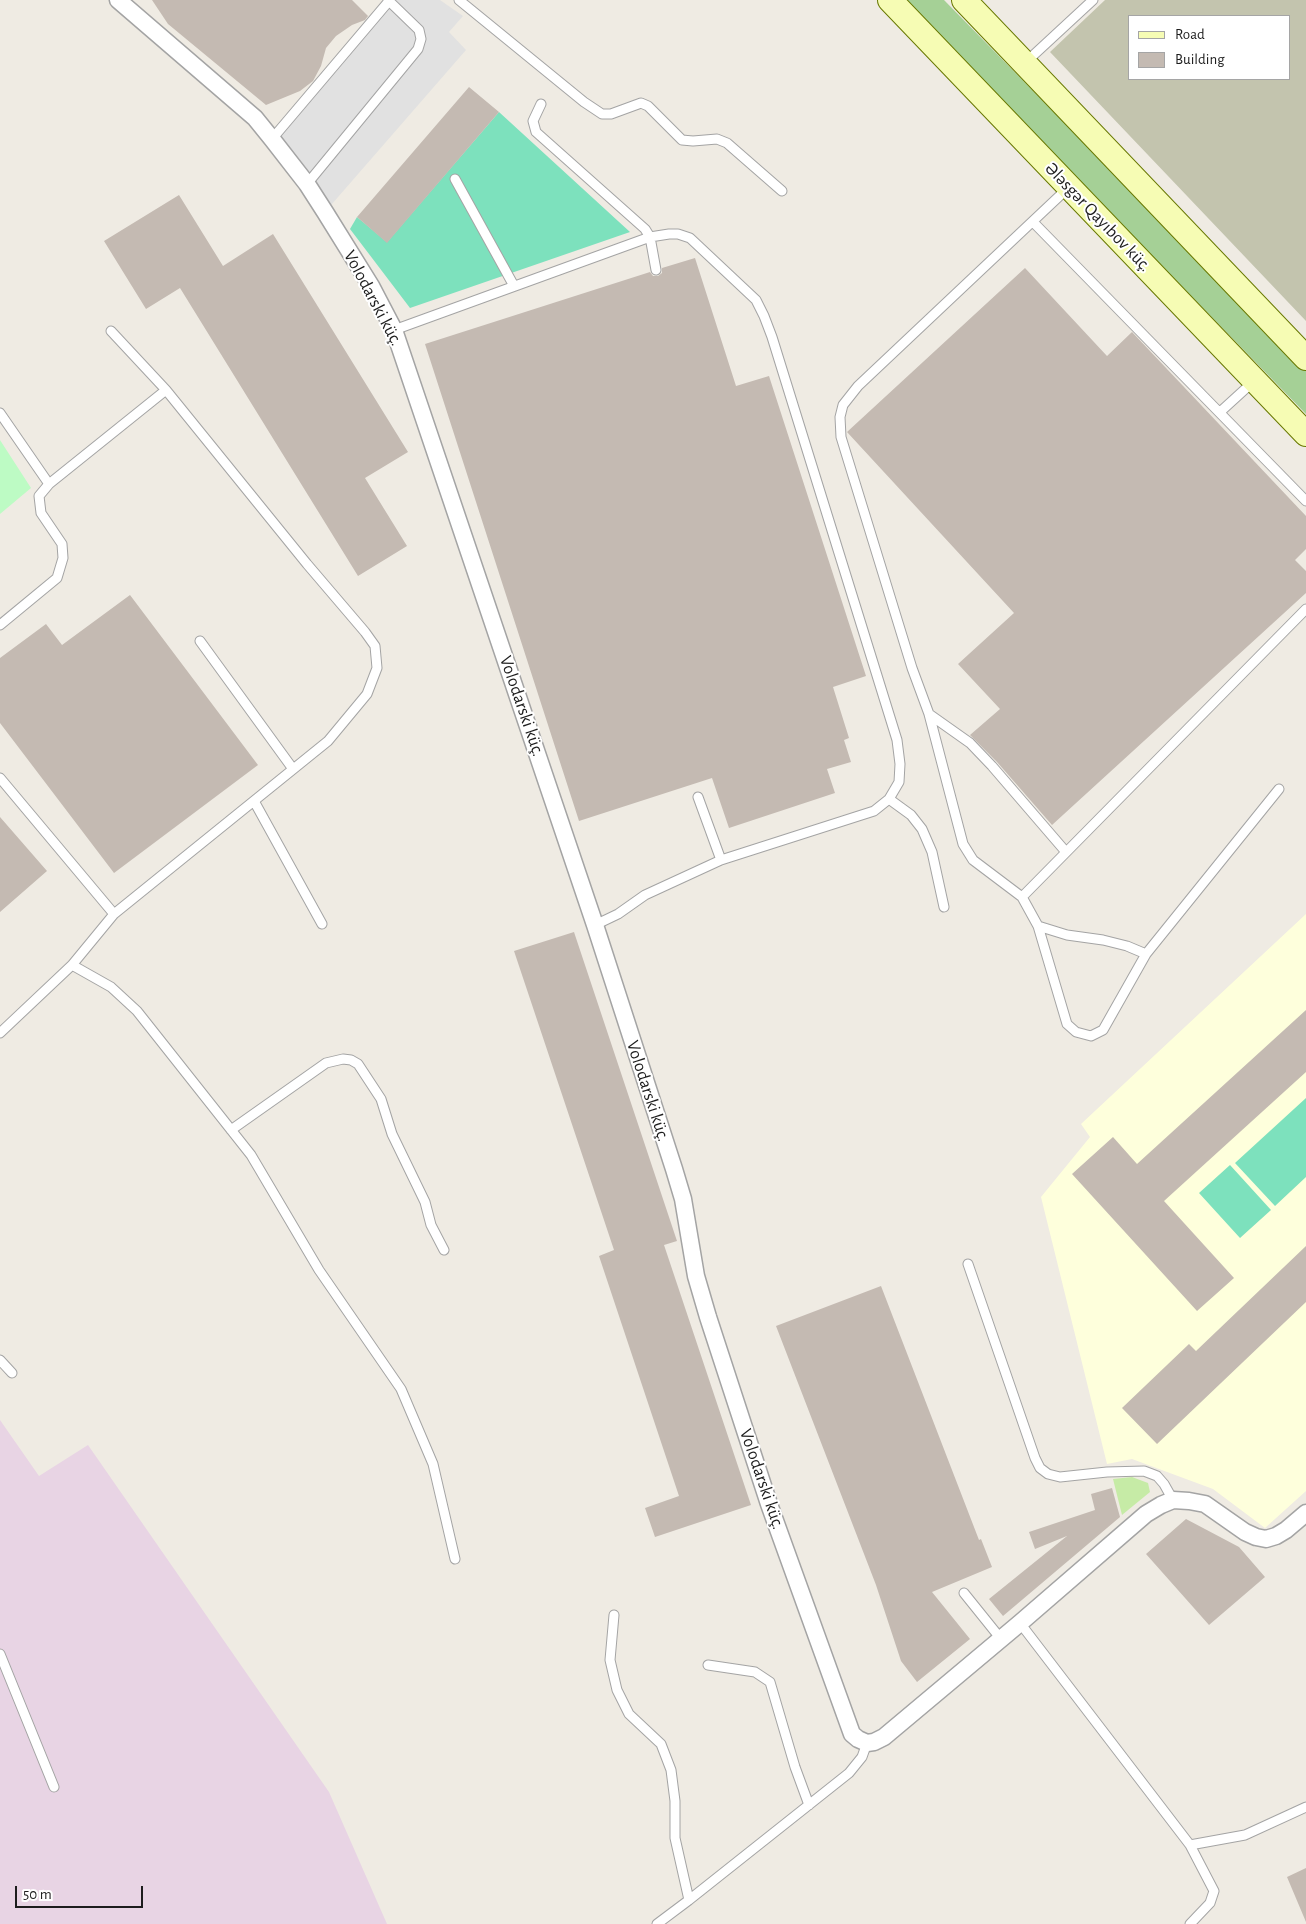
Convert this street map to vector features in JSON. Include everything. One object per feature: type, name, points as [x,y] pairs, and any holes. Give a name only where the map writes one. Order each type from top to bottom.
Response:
[{"type":"main road","name":"Ələsgər Qayıbov küç.","points":[[890,0],[1306,434]]},
{"type":"main road","points":[[964,0],[1306,358]]},
{"type":"street","name":"Volodarski küç.","points":[[118,0],[255,118],[307,184],[371,286],[394,330],[595,925],[681,1192],[692,1255],[703,1301],[766,1494],[848,1726],[858,1739],[867,1743]]},
{"type":"street","points":[[867,1743],[884,1737],[1146,1514],[1160,1505],[1173,1500],[1205,1504],[1245,1532],[1256,1537],[1266,1538],[1276,1536],[1286,1530],[1306,1513]]},
{"type":"lane","points":[[272,139],[389,0],[419,30],[421,39],[418,49],[307,184]]},
{"type":"lane","points":[[459,0],[584,102],[602,114],[611,114],[641,103],[648,106],[682,140],[717,139],[727,143],[782,191]]},
{"type":"lane","points":[[1024,63],[1093,0]]},
{"type":"lane","points":[[541,104],[533,121],[536,132],[640,223],[650,238],[656,270]]},
{"type":"lane","points":[[455,179],[514,286]]},
{"type":"lane","points":[[1070,186],[858,386],[843,405],[840,417],[841,437],[912,668],[929,714],[963,844],[973,860],[1022,897],[1038,926],[1067,1024],[1076,1032],[1091,1036],[1103,1030],[1146,954],[1279,789]]},
{"type":"lane","points":[[1033,222],[1306,501]]},
{"type":"lane","points":[[394,330],[650,238],[669,234],[678,234],[690,238],[756,300],[764,316],[897,740],[900,764],[899,782],[889,799],[874,811],[721,860],[645,895],[618,914],[595,925]]},
{"type":"lane","points":[[0,1033],[72,965],[114,914],[328,742],[367,694],[377,668],[375,646],[306,564],[166,390],[111,331]]},
{"type":"lane","points":[[1220,412],[1254,381]]},
{"type":"lane","points":[[0,625],[57,578],[63,558],[62,544],[40,513],[39,496],[50,484],[166,390]]},
{"type":"lane","points":[[0,414],[50,484]]},
{"type":"lane","points":[[1022,897],[1306,609]]},
{"type":"lane","points":[[200,641],[293,769]]},
{"type":"lane","points":[[929,714],[970,743],[1066,852]]},
{"type":"lane","points":[[0,778],[114,914]]},
{"type":"lane","points":[[698,797],[721,860]]},
{"type":"lane","points":[[889,799],[911,815],[922,828],[932,852],[944,907]]},
{"type":"lane","points":[[254,801],[322,924]]},
{"type":"lane","points":[[1038,926],[1067,935],[1103,940],[1146,954]]},
{"type":"lane","points":[[72,965],[111,987],[137,1011],[252,1155],[319,1270],[402,1389],[433,1464],[455,1559]]},
{"type":"lane","points":[[231,1130],[326,1063],[343,1059],[351,1060],[358,1064],[381,1099],[392,1134],[425,1202],[431,1225],[444,1250]]},
{"type":"lane","points":[[968,1264],[1040,1468],[1048,1474],[1060,1477],[1107,1472],[1144,1471],[1157,1476],[1173,1500]]},
{"type":"lane","points":[[0,1360],[12,1373]]},
{"type":"lane","points":[[964,1593],[1001,1639]]},
{"type":"lane","points":[[614,1615],[610,1660],[616,1690],[629,1714],[661,1744],[671,1770],[675,1801],[675,1838],[689,1900]]},
{"type":"lane","points":[[1020,1623],[1190,1845],[1214,1891],[1210,1903],[1190,1924]]},
{"type":"lane","points":[[0,1654],[54,1787]]},
{"type":"lane","points":[[708,1665],[755,1672],[770,1682],[795,1767],[809,1805]]},
{"type":"lane","points":[[657,1924],[849,1773],[862,1757],[867,1743]]},
{"type":"lane","points":[[1190,1845],[1245,1835],[1306,1807]]},
{"type":"shaded area","points":[[388,0],[440,0],[463,16],[449,32],[466,50],[325,212],[272,139]]},
{"type":"shaded area","points":[[1105,0],[1306,0],[1306,321],[1050,52]]},
{"type":"shaded area","points":[[1306,914],[1306,1491],[1265,1528],[1213,1489],[1132,1459],[1107,1464],[1041,1197],[1090,1137],[1081,1124]]},
{"type":"shaded area","points":[[0,1420],[39,1476],[88,1445],[329,1792],[387,1924],[0,1924]]},
{"type":"green space","points":[[903,0],[944,0],[1306,369],[1306,414]]},
{"type":"green space","points":[[499,112],[630,232],[410,308],[350,229],[357,217],[387,242]]},
{"type":"green space","points":[[0,440],[31,488],[0,514]]},
{"type":"green space","points":[[1306,1098],[1306,1177],[1275,1206],[1235,1163]]},
{"type":"green space","points":[[1230,1165],[1271,1210],[1240,1238],[1199,1193]]},
{"type":"green space","points":[[1132,1477],[1148,1483],[1150,1492],[1122,1515],[1113,1479]]},
{"type":"building","points":[[152,0],[352,0],[368,16],[365,20],[352,25],[336,36],[326,48],[321,66],[313,81],[300,91],[266,105],[168,24]]},
{"type":"building","points":[[469,87],[499,112],[387,243],[357,217]]},
{"type":"building","points":[[179,195],[223,266],[273,234],[408,452],[365,478],[407,546],[358,576],[180,288],[146,309],[104,241]]},
{"type":"building","points":[[695,258],[736,386],[769,376],[866,676],[833,687],[849,738],[844,740],[851,762],[827,769],[835,793],[729,828],[712,778],[579,821],[425,344],[650,272],[653,276],[658,276],[662,273],[662,268]]},
{"type":"building","points":[[1025,268],[1107,356],[1132,332],[1306,516],[1306,549],[1295,560],[1306,571],[1306,593],[1052,825],[997,762],[970,735],[1000,709],[958,664],[1014,613],[847,432]]},
{"type":"building","points":[[130,595],[258,765],[114,873],[0,723],[0,658],[46,624],[62,645]]},
{"type":"building","points":[[0,817],[47,871],[0,912]]},
{"type":"building","points":[[574,932],[677,1241],[664,1245],[751,1505],[655,1537],[645,1508],[679,1496],[599,1256],[614,1250],[514,951]]},
{"type":"building","points":[[1306,1010],[1306,1072],[1164,1201],[1234,1278],[1197,1311],[1072,1174],[1113,1137],[1137,1164]]},
{"type":"building","points":[[1306,1246],[1306,1302],[1157,1444],[1122,1408],[1189,1344],[1196,1351]]},
{"type":"building","points":[[881,1286],[979,1540],[981,1539],[992,1567],[932,1592],[970,1639],[917,1682],[901,1661],[876,1585],[776,1326]]},
{"type":"building","points":[[1112,1488],[1120,1517],[1003,1616],[989,1599],[1067,1536],[1035,1549],[1029,1532],[1095,1510],[1091,1494]]},
{"type":"building","points":[[1186,1519],[1239,1547],[1265,1577],[1209,1625],[1146,1554]]},
{"type":"building","points":[[1306,1868],[1306,1922],[1287,1877]]}]
